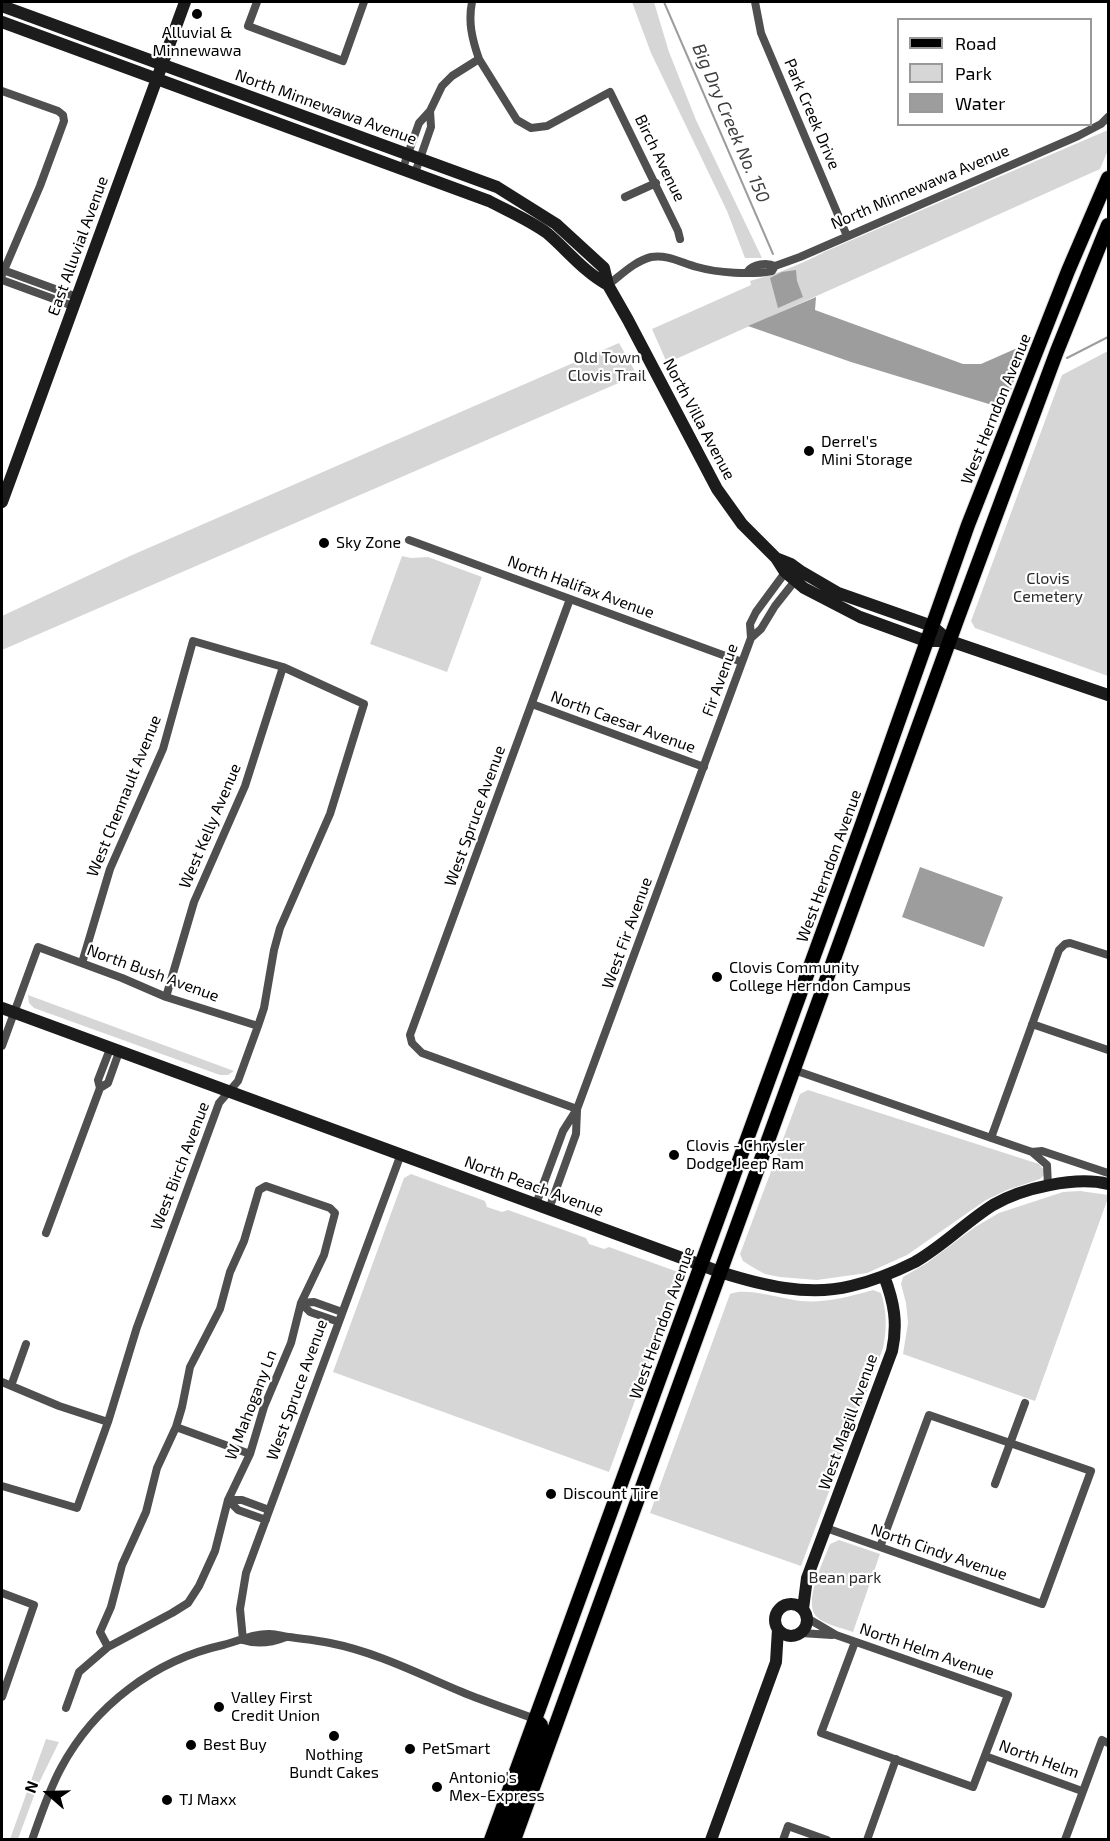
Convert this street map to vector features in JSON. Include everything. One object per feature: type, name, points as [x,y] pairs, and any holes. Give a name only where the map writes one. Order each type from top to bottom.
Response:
[{"type":"main road","name":"West Herndon Avenue","points":[[491,1839],[988,472],[1068,271],[1108,178]]},
{"type":"main road","points":[[514,1839],[950,641],[1057,351],[1108,225]]},
{"type":"main road","points":[[794,1070],[787,1065],[786,1058],[823,955],[835,897]]},
{"type":"main road","points":[[503,1839],[540,1737],[540,1725],[535,1719]]},
{"type":"street","name":"East Alluvial Avenue","points":[[2,502],[185,2]]},
{"type":"street","points":[[257,2],[248,26],[343,61],[364,2]]},
{"type":"street","points":[[409,170],[414,156],[431,127],[430,111],[439,91],[447,81],[479,59],[471,35],[472,2]]},
{"type":"street","name":"Park Creek Drive","points":[[755,2],[761,33],[848,236]]},
{"type":"street","name":"North Minnewawa Avenue","points":[[2,6],[496,187],[556,224],[604,268],[608,285]]},
{"type":"street","name":"North Minnewawa Avenue","points":[[2,22],[489,201],[544,231],[569,252],[594,278],[608,285]]},
{"type":"street","name":"Birch Avenue","points":[[479,59],[517,120],[531,128],[547,126],[610,92],[656,183],[680,239]]},
{"type":"street","points":[[2,91],[58,111],[63,115],[64,121],[40,186],[2,275],[75,302]]},
{"type":"street","name":"North Minnewawa Avenue","points":[[608,285],[645,260],[659,256],[708,270],[748,271],[753,274],[771,271],[775,266],[800,258],[1078,136],[1101,124],[1108,117]]},
{"type":"street","points":[[625,197],[656,183]]},
{"type":"street","name":"North Villa Avenue","points":[[608,285],[717,489],[742,524],[798,577],[834,604],[860,617],[926,641],[950,641],[1108,694]]},
{"type":"street","name":"North Halifax Avenue","points":[[409,540],[742,663]]},
{"type":"street","name":"Fir Avenue","points":[[704,767],[751,638],[750,624],[788,568]]},
{"type":"street","name":"North Villa Avenue","points":[[798,577],[932,626],[950,641]]},
{"type":"street","name":"Fir Avenue","points":[[751,638],[761,629],[775,606],[798,577]]},
{"type":"street","name":"West Spruce Avenue","points":[[570,599],[410,1032],[412,1044],[422,1053],[577,1109]]},
{"type":"street","name":"West Chennault Avenue","points":[[82,963],[110,869],[163,749],[193,641],[283,667]]},
{"type":"street","name":"West Birch Avenue","points":[[2,1486],[77,1509],[108,1422],[128,1351],[219,1103],[238,1081],[258,1026],[264,1008],[280,928],[330,814],[364,704],[283,667]]},
{"type":"street","name":"West Kelly Avenue","points":[[166,997],[194,902],[245,786],[283,667]]},
{"type":"street","name":"North Caesar Avenue","points":[[532,704],[704,767]]},
{"type":"street","name":"West Fir Avenue","points":[[536,1204],[563,1131],[577,1109],[704,767]]},
{"type":"street","points":[[991,1138],[1059,950],[1065,944],[1075,944],[1108,955]]},
{"type":"street","name":"North Bush Avenue","points":[[8,1011],[38,947],[166,997],[258,1026]]},
{"type":"street","points":[[2,1046],[8,1011]]},
{"type":"street","name":"North Peach Avenue","points":[[8,1011],[700,1265],[766,1285],[813,1289],[850,1287],[884,1276],[916,1261],[994,1205],[1021,1193],[1076,1181],[1108,1184]]},
{"type":"street","points":[[1032,1024],[1108,1050]]},
{"type":"street","points":[[46,1233],[100,1088],[108,1083],[115,1050]]},
{"type":"street","points":[[794,1070],[1032,1152],[1047,1165],[1048,1186]]},
{"type":"street","name":"West Fir Avenue","points":[[549,1209],[576,1134],[577,1109]]},
{"type":"street","points":[[1032,1152],[1042,1151],[1108,1173]]},
{"type":"street","name":"West Spruce Avenue","points":[[243,1640],[240,1609],[246,1573],[401,1154]]},
{"type":"street","name":"W Mahogany Ln","points":[[66,1708],[79,1672],[108,1647],[188,1603],[199,1587],[215,1551],[228,1500],[249,1454],[264,1407],[291,1343],[300,1303],[324,1255],[335,1213],[330,1208],[266,1186],[259,1190],[244,1241],[230,1272],[220,1309],[190,1367],[176,1427]]},
{"type":"street","name":"West Magill Avenue","points":[[789,1605],[807,1578],[892,1351],[895,1339],[895,1313],[884,1276]]},
{"type":"street","points":[[300,1303],[314,1302],[342,1312]]},
{"type":"street","points":[[300,1303],[310,1312],[339,1322]]},
{"type":"street","points":[[11,1386],[26,1344]]},
{"type":"street","points":[[2,1382],[59,1406],[108,1422]]},
{"type":"street","points":[[995,1484],[1025,1403]]},
{"type":"street","points":[[880,1546],[928,1415],[1010,1443]]},
{"type":"street","points":[[108,1647],[100,1632],[111,1607],[122,1565],[146,1512],[157,1468],[176,1427],[249,1454]]},
{"type":"street","name":"North Cindy Avenue","points":[[826,1528],[1042,1604],[1091,1471],[1010,1443]]},
{"type":"street","points":[[228,1500],[242,1500],[269,1510]]},
{"type":"street","points":[[228,1500],[238,1510],[266,1520]]},
{"type":"street","name":"West Magill Avenue","points":[[805,1614],[807,1578]]},
{"type":"street","points":[[2,1593],[34,1605],[2,1697]]},
{"type":"street","points":[[711,1839],[776,1662],[777,1614],[782,1608],[796,1605],[805,1614],[805,1629],[797,1634],[787,1636],[778,1629]]},
{"type":"street","name":"North Helm Avenue","points":[[805,1614],[836,1635],[1008,1695],[985,1756]]},
{"type":"street","points":[[776,1662],[797,1634]]},
{"type":"street","name":"North Helm Avenue","points":[[797,1634],[836,1635]]},
{"type":"street","points":[[33,1839],[51,1788],[62,1766],[88,1728],[141,1679],[208,1648],[243,1640],[255,1644],[273,1642],[286,1637],[346,1647],[404,1667],[464,1693],[535,1719]]},
{"type":"street","points":[[855,1642],[821,1733],[973,1787],[985,1756]]},
{"type":"street","points":[[1065,1839],[1082,1791],[1105,1742]]},
{"type":"street","name":"North Helm","points":[[985,1756],[1082,1791]]},
{"type":"street","points":[[867,1839],[896,1759]]},
{"type":"street","points":[[783,1839],[788,1826],[827,1839]]},
{"type":"green space","points":[[632,2],[654,2],[669,52],[696,120],[762,258],[745,258],[727,211],[651,53]]},
{"type":"green space","name":"Old Town Clovis Trail","points":[[1108,130],[1108,150],[1100,169],[667,363],[652,329],[751,285],[750,281],[797,265]]},
{"type":"green space","name":"Old Town Clovis Trail","points":[[619,343],[637,375],[2,650],[2,616],[130,556]]},
{"type":"green space","name":"Clovis Cemetery","points":[[1108,351],[1108,676],[975,628],[971,621],[1062,375]]},
{"type":"green space","points":[[402,556],[428,557],[482,577],[447,672],[370,644]]},
{"type":"green space","points":[[28,995],[234,1071],[228,1075],[220,1075],[34,1008],[29,1003]]},
{"type":"green space","points":[[808,1090],[1039,1164],[1044,1170],[1044,1175],[1040,1179],[986,1200],[907,1255],[867,1273],[817,1280],[765,1274],[743,1261],[740,1254],[800,1094]]},
{"type":"green space","points":[[411,1174],[485,1201],[487,1207],[502,1212],[508,1210],[586,1238],[589,1244],[604,1249],[609,1247],[678,1272],[680,1276],[609,1472],[333,1372],[404,1178]]},
{"type":"green space","points":[[1080,1191],[1108,1195],[1108,1198],[1035,1401],[903,1354],[908,1323],[901,1284],[903,1277],[999,1213],[1063,1192]]},
{"type":"green space","points":[[873,1290],[881,1293],[884,1307],[886,1327],[883,1348],[801,1566],[650,1513],[730,1294],[745,1292],[800,1301],[819,1301]]},
{"type":"green space","name":"Bean park","points":[[839,1540],[880,1554],[853,1632],[818,1618],[813,1612],[815,1582],[830,1544]]},
{"type":"green space","points":[[46,1739],[59,1742],[38,1785],[18,1839],[10,1839]]},
{"type":"water","points":[[796,270],[803,297],[778,308],[770,278],[782,272]]},
{"type":"water","points":[[816,297],[815,310],[963,364],[981,364],[1015,349],[1025,351],[1002,408],[851,362],[748,326]]},
{"type":"water","points":[[920,867],[1003,897],[984,947],[902,917]]},
{"type":"waterway","name":"Big Dry Creek No. 150","points":[[664,2],[773,254]]},
{"type":"waterway","name":"Big Dry Creek No. 150","points":[[1067,358],[1108,337]]},
{"type":"place","name":"Alluvial & Minnewawa","points":[[197,14]]},
{"type":"place","name":"Derrel's Mini Storage","points":[[809,451]]},
{"type":"place","name":"Sky Zone","points":[[324,543]]},
{"type":"place","name":"Clovis Community College Herndon Campus","points":[[717,977]]},
{"type":"place","name":"Clovis - Chrysler Dodge Jeep Ram","points":[[674,1155]]},
{"type":"place","name":"Discount Tire","points":[[551,1494]]},
{"type":"place","name":"Valley First Credit Union","points":[[219,1707]]},
{"type":"place","name":"Nothing Bundt Cakes","points":[[334,1736]]},
{"type":"place","name":"Best Buy","points":[[191,1745]]},
{"type":"place","name":"PetSmart","points":[[410,1749]]},
{"type":"place","name":"Antonio's Mex-Express","points":[[437,1787]]},
{"type":"place","name":"TJ Maxx","points":[[167,1800]]}]
